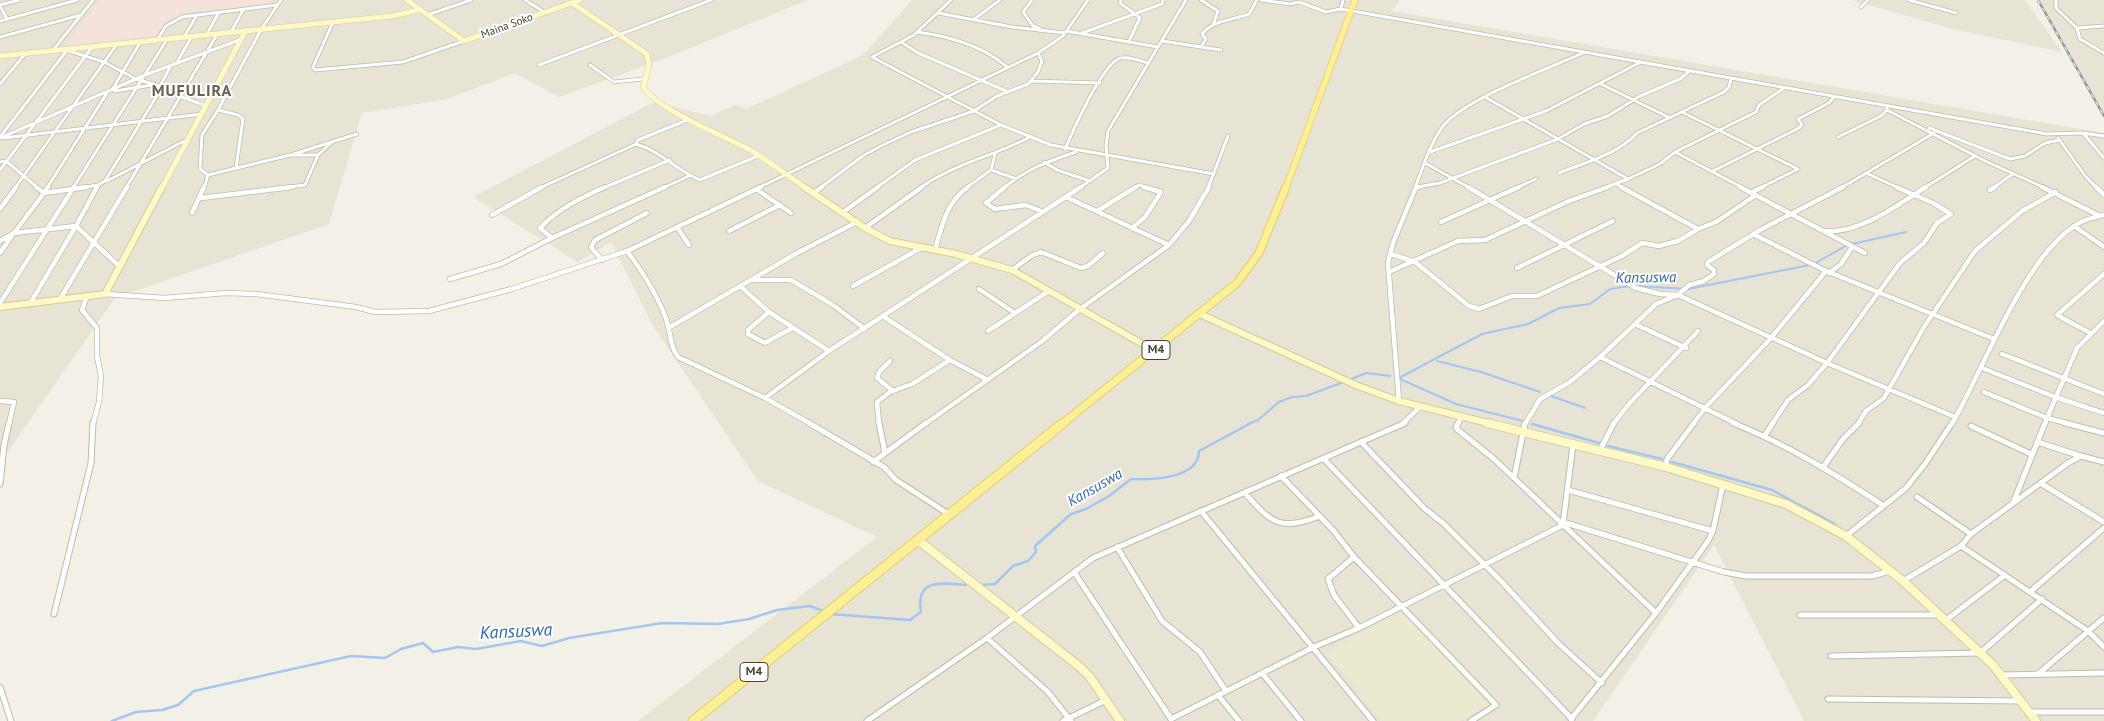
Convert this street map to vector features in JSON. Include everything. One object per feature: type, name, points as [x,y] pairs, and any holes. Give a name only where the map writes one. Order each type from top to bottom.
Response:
[{"type":"main road","name":"M4","points":[[693,721],[1155,351],[1237,283],[1259,253],[1281,201],[1339,38],[1356,0]]},
{"type":"street","points":[[8,19],[0,6],[18,0]]},
{"type":"street","points":[[0,21],[77,0]]},
{"type":"street","points":[[53,50],[93,0]]},
{"type":"street","points":[[208,175],[200,169],[201,139],[262,28],[281,0]]},
{"type":"street","points":[[407,0],[464,41]]},
{"type":"street","points":[[427,15],[471,0]]},
{"type":"street","points":[[525,0],[544,12]]},
{"type":"street","name":"Maina Soko","points":[[464,41],[580,0]]},
{"type":"street","points":[[539,65],[711,0]]},
{"type":"street","points":[[950,0],[917,32],[872,57],[1001,125],[1064,149],[1214,174]]},
{"type":"street","points":[[973,20],[1000,0]]},
{"type":"street","points":[[1032,0],[1024,14],[1033,26],[1044,31]]},
{"type":"street","points":[[0,305],[105,294],[165,298],[256,294],[356,307],[368,311],[412,313],[429,311],[512,289],[627,251],[1038,53],[1058,42],[1088,0]]},
{"type":"street","points":[[1121,0],[1120,3],[1124,8],[1140,18],[1128,41]]},
{"type":"street","points":[[1081,33],[1162,4],[1163,0]]},
{"type":"street","points":[[765,398],[829,351],[1066,198],[1108,168],[1106,140],[1108,131],[1186,0]]},
{"type":"street","points":[[1201,0],[1218,11],[1213,24]]},
{"type":"street","points":[[1201,47],[1206,39],[1203,32],[1213,24],[1249,14],[1257,0]]},
{"type":"street","points":[[1261,0],[1282,3],[1299,2],[1326,12],[1342,9],[1887,108],[2056,135],[2083,134],[2104,136]]},
{"type":"street","points":[[1342,9],[1343,0]]},
{"type":"street","points":[[1861,7],[1868,0]]},
{"type":"street","points":[[1908,0],[1956,13]]},
{"type":"street","points":[[1931,6],[1936,0]]},
{"type":"street","points":[[2056,0],[2056,8],[2077,28],[2080,39],[2104,53]]},
{"type":"street","points":[[572,3],[647,54],[649,66],[642,87],[648,94],[758,156],[815,192],[865,228],[895,243],[972,258],[1012,270],[1155,351]]},
{"type":"street","points":[[157,40],[170,23],[182,17],[276,5]]},
{"type":"street","points":[[232,32],[243,10]]},
{"type":"street","points":[[0,56],[392,16],[419,10]]},
{"type":"street","points":[[207,34],[219,12]]},
{"type":"street","points":[[938,13],[1044,31],[1081,33],[1158,47]]},
{"type":"street","points":[[0,37],[81,15]]},
{"type":"street","points":[[184,37],[197,15]]},
{"type":"street","points":[[333,22],[313,67],[315,70],[403,62],[464,41]]},
{"type":"street","points":[[2077,28],[2104,26]]},
{"type":"street","points":[[105,294],[118,265],[202,114],[246,30]]},
{"type":"street","points":[[917,32],[948,36],[999,60],[1007,67]]},
{"type":"street","points":[[60,300],[218,33]]},
{"type":"street","points":[[176,64],[192,36]]},
{"type":"street","points":[[0,305],[168,38]]},
{"type":"street","points":[[0,137],[71,109],[136,79],[171,67],[207,51],[242,40]]},
{"type":"street","points":[[111,91],[141,41]]},
{"type":"street","points":[[1162,41],[1221,50]]},
{"type":"street","points":[[901,42],[918,53],[1006,92]]},
{"type":"street","points":[[0,209],[117,44]]},
{"type":"street","points":[[0,170],[93,46]]},
{"type":"street","points":[[67,49],[104,62],[142,82],[161,87],[206,106]]},
{"type":"street","points":[[0,137],[67,49]]},
{"type":"street","points":[[0,84],[26,53]]},
{"type":"street","points":[[1031,81],[1042,61],[1038,53]]},
{"type":"street","points":[[1399,402],[1389,272],[1390,254],[1425,163],[1443,126],[1450,118],[1485,97],[1584,53]]},
{"type":"street","points":[[1064,149],[1100,83],[1118,58],[1148,63]]},
{"type":"street","points":[[1430,152],[1524,120],[1601,84],[1639,63]]},
{"type":"street","points":[[590,65],[614,82],[644,79]]},
{"type":"street","points":[[105,181],[171,67]]},
{"type":"street","points":[[1417,187],[1440,183],[1558,139],[1584,124],[1608,116],[1633,100],[1680,79],[1688,72]]},
{"type":"street","points":[[1559,174],[1596,160],[1627,144],[1637,133],[1724,92],[1729,87],[1732,79]]},
{"type":"street","points":[[815,192],[864,155],[885,144],[911,132],[974,111],[982,104],[1031,81],[1100,83]]},
{"type":"street","points":[[1601,84],[1670,118]]},
{"type":"street","points":[[111,91],[155,85]]},
{"type":"street","points":[[1389,272],[1415,262],[1458,241],[1485,240],[1580,197],[1618,185],[1660,164],[1675,152],[1756,112],[1759,105],[1784,88]]},
{"type":"street","points":[[0,253],[44,193],[107,93]]},
{"type":"street","points":[[1485,97],[1628,179]]},
{"type":"street","points":[[1713,171],[1798,129],[1802,125],[1798,119],[1829,102],[1834,97]]},
{"type":"street","points":[[1887,108],[1975,156],[2056,192],[2098,215]]},
{"type":"street","points":[[1838,137],[1881,116],[1887,108]]},
{"type":"street","points":[[218,110],[242,117],[236,168]]},
{"type":"street","points":[[1390,254],[1415,262],[1469,306],[1478,309],[1512,296],[1537,296],[1622,256],[1642,243],[1666,245],[1693,234],[1698,229],[1716,222],[1754,194],[1798,169],[1682,112]]},
{"type":"street","points":[[0,137],[202,114]]},
{"type":"street","points":[[492,215],[550,182],[636,144],[638,140],[655,132],[691,119]]},
{"type":"street","points":[[1915,122],[2010,159],[2025,156],[2045,143],[2060,140]]},
{"type":"street","points":[[843,212],[916,160],[1001,125]]},
{"type":"street","points":[[1514,478],[1526,419],[1540,399],[1570,382],[1660,302],[1678,296],[1684,288],[1704,281],[1714,274],[1714,271],[1707,264],[1788,214],[1866,173],[1934,133]]},
{"type":"street","points":[[208,175],[290,155],[357,134]]},
{"type":"street","points":[[2083,134],[2104,158]]},
{"type":"street","points":[[2056,135],[2086,178],[2104,195]]},
{"type":"street","points":[[873,462],[986,378],[1041,342],[1080,309],[1140,268],[1169,245],[1187,227],[1204,200],[1228,136]]},
{"type":"street","points":[[865,228],[934,178],[961,165],[995,154],[1030,137]]},
{"type":"street","points":[[0,162],[6,161],[44,193],[71,190],[98,185],[188,139]]},
{"type":"street","points":[[201,198],[305,185],[318,155],[331,143]]},
{"type":"street","points":[[636,144],[646,146],[697,179],[704,179],[758,156]]},
{"type":"street","points":[[1043,212],[1026,205],[1000,210],[986,205],[988,200],[1014,178],[1044,162],[1077,152]]},
{"type":"street","points":[[1675,152],[1713,171],[1788,214],[1865,253]]},
{"type":"street","points":[[935,250],[942,218],[952,198],[991,170],[995,154]]},
{"type":"street","points":[[290,155],[318,155]]},
{"type":"street","points":[[1824,232],[1838,232],[1898,206],[1975,156]]},
{"type":"street","points":[[552,238],[540,228],[554,214],[580,200],[670,160]]},
{"type":"street","points":[[1044,162],[1057,170],[1090,181]]},
{"type":"street","points":[[1425,163],[1490,199],[1599,266],[1631,288],[1657,295],[1678,296],[1888,390],[1955,417]]},
{"type":"street","points":[[991,170],[1014,178]]},
{"type":"street","points":[[1765,435],[1788,400],[1808,385],[1827,363],[1900,263],[1924,242],[1937,223],[1951,214],[1914,194],[1866,173]]},
{"type":"street","points":[[1990,190],[2013,174]]},
{"type":"street","points":[[192,213],[201,198],[208,175]]},
{"type":"street","points":[[450,279],[501,264],[552,238],[690,175]]},
{"type":"street","points":[[1441,222],[1536,179]]},
{"type":"street","points":[[31,302],[98,185]]},
{"type":"street","points":[[1097,211],[1139,185],[1161,192],[1145,217],[1132,228]]},
{"type":"street","points":[[1618,185],[1698,229]]},
{"type":"street","points":[[756,189],[791,213]]},
{"type":"street","points":[[1824,466],[1843,439],[1857,426],[1866,411],[1884,398],[1905,364],[1924,327],[1975,251],[2022,211],[2056,192]]},
{"type":"street","points":[[1066,198],[1169,245]]},
{"type":"street","points":[[729,231],[780,205]]},
{"type":"street","points":[[602,260],[592,247],[595,240],[647,213]]},
{"type":"street","points":[[1846,536],[1884,506],[1913,479],[1946,434],[1982,368],[1994,339],[2048,249],[2074,226],[2098,215],[2104,215]]},
{"type":"street","points":[[1517,268],[1613,220]]},
{"type":"street","points":[[670,327],[857,222]]},
{"type":"street","points":[[76,226],[118,265]]},
{"type":"street","points":[[0,241],[14,233],[76,226]]},
{"type":"street","points":[[2074,226],[2099,240],[2104,247]]},
{"type":"street","points":[[677,227],[689,245]]},
{"type":"street","points":[[1755,235],[1828,272],[1994,339]]},
{"type":"street","points":[[1666,467],[1668,459],[1705,408],[1771,338],[1828,272],[1841,264],[1851,247]]},
{"type":"street","points":[[853,286],[921,248]]},
{"type":"street","points":[[627,251],[647,278],[670,327],[671,348],[678,357],[765,398],[873,462],[950,515]]},
{"type":"street","points":[[1012,270],[1037,253],[1046,253],[1081,268],[1088,266],[1102,253]]},
{"type":"street","points":[[2090,333],[2057,315],[2104,274]]},
{"type":"street","points":[[751,280],[791,280],[826,300],[865,328]]},
{"type":"street","points":[[740,286],[769,312],[829,351]]},
{"type":"street","points":[[979,289],[1014,313]]},
{"type":"street","points":[[988,331],[1049,291]]},
{"type":"street","points":[[1657,295],[1663,299],[1660,302]]},
{"type":"street","points":[[54,614],[84,496],[91,463],[93,419],[99,402],[100,376],[96,356],[98,334],[93,322],[82,310],[87,296]]},
{"type":"street","points":[[769,312],[748,330],[748,334],[766,343],[792,328]]},
{"type":"street","points":[[1200,314],[1358,386],[1399,402],[1666,467],[1786,504],[1846,536],[1903,581],[2002,675],[2036,721]]},
{"type":"street","points":[[884,317],[950,360],[986,378]]},
{"type":"street","points":[[2013,503],[2031,454],[2077,348],[2104,320]]},
{"type":"street","points":[[1636,324],[1686,348]]},
{"type":"street","points":[[1600,450],[1608,432],[1651,380],[1686,348],[1698,331]]},
{"type":"street","points":[[2002,354],[2104,394]]},
{"type":"street","points":[[1600,357],[1765,435],[1824,466],[1884,506]]},
{"type":"street","points":[[885,453],[881,442],[876,403],[893,391],[912,384],[950,360]]},
{"type":"street","points":[[890,361],[879,372],[877,378],[893,391]]},
{"type":"street","points":[[1982,368],[2055,397],[2104,413]]},
{"type":"street","points":[[1984,392],[2047,418],[2104,433]]},
{"type":"street","points":[[0,401],[14,402],[4,445],[0,484]]},
{"type":"street","points":[[867,721],[987,638],[1093,558],[1401,425],[1419,408]]},
{"type":"street","points":[[1461,417],[1456,429],[1514,478],[1656,613]]},
{"type":"street","points":[[1971,426],[2031,454]]},
{"type":"street","points":[[1361,442],[1424,508],[1444,524],[1484,564],[1558,643],[1602,683]]},
{"type":"street","points":[[2037,442],[2104,462]]},
{"type":"street","points":[[1563,524],[1574,444]]},
{"type":"street","points":[[1903,581],[1962,546],[1971,534],[2042,484],[2068,462],[2081,456]]},
{"type":"street","points":[[1324,458],[1571,720],[1656,613],[1713,532],[1723,484]]},
{"type":"street","points":[[1281,476],[1320,516],[1354,557],[1400,606],[1496,705],[1471,721]]},
{"type":"street","points":[[2042,484],[2104,522]]},
{"type":"street","points":[[1568,490],[1713,532]]},
{"type":"street","points":[[1245,493],[1267,518],[1280,526],[1302,524],[1320,516]]},
{"type":"street","points":[[1917,497],[1971,534]]},
{"type":"street","points":[[1201,511],[1373,721]]},
{"type":"street","points":[[1074,572],[1172,720],[1218,695],[1314,647],[1359,628],[1563,524],[1746,576],[1872,576],[1890,571]]},
{"type":"street","points":[[2031,591],[2104,528]]},
{"type":"street","points":[[918,540],[1080,668],[1120,721]]},
{"type":"street","points":[[1962,546],[2088,631],[2104,647]]},
{"type":"street","points":[[1117,547],[1162,621],[1200,652],[1214,670],[1226,691]]},
{"type":"street","points":[[1354,557],[1328,579],[1337,600],[1359,628]]},
{"type":"street","points":[[1800,615],[1943,618],[2005,575]]},
{"type":"street","points":[[1831,656],[1980,653],[2042,599]]},
{"type":"street","points":[[2038,674],[2104,618]]},
{"type":"street","points":[[987,638],[1048,692],[1067,720],[1106,700]]},
{"type":"street","points":[[1262,673],[1301,721]]},
{"type":"street","points":[[2002,675],[2104,673]]},
{"type":"street","points":[[0,687],[11,721]]},
{"type":"street","points":[[1218,695],[1239,721]]},
{"type":"street","points":[[1828,699],[2022,701]]},
{"type":"street","points":[[2030,712],[2104,712]]},
{"type":"shaded area","points":[[0,0],[808,0],[661,60],[559,97],[515,73],[447,99],[362,113],[329,224],[115,298],[0,463]]},
{"type":"shaded area","points":[[100,0],[273,0],[271,4],[181,13],[179,17],[167,19],[156,36],[64,46]]},
{"type":"shaded area","points":[[912,0],[1400,0],[1392,11],[2104,133],[2104,721],[1804,721],[1714,545],[1593,721],[638,721],[877,537],[758,481],[653,326],[611,242],[578,262],[473,197],[654,102],[710,116],[736,105],[746,109],[863,55]]},
{"type":"shaded area","points":[[1851,0],[2025,0],[2062,52],[1949,28]]},
{"type":"shaded area","points":[[2038,0],[2104,0],[2104,112],[2073,61]]},
{"type":"shaded area","points":[[1402,611],[1488,705],[1460,721],[1382,721],[1326,652]]},
{"type":"waterway","name":"Kansuswa","points":[[1852,244],[1906,232]]},
{"type":"waterway","name":"Kansuswa","points":[[1814,264],[1847,245]]},
{"type":"waterway","name":"Kansuswa","points":[[1635,286],[1688,289],[1810,265]]},
{"type":"waterway","name":"Kansuswa","points":[[1399,378],[1482,334],[1528,324],[1559,308],[1590,304],[1610,289],[1630,286]]},
{"type":"waterway","points":[[1437,361],[1481,372],[1540,392]]},
{"type":"waterway","name":"Kansuswa","points":[[1349,380],[1366,373],[1390,376]]},
{"type":"waterway","points":[[1400,379],[1456,404],[1523,421]]},
{"type":"waterway","name":"Kansuswa","points":[[1248,424],[1258,420],[1279,402],[1292,397],[1306,396],[1341,383]]},
{"type":"waterway","points":[[1551,396],[1585,408]]},
{"type":"waterway","name":"Kansuswa","points":[[980,585],[995,584],[1013,566],[1028,561],[1036,552],[1035,546],[1071,514],[1086,509],[1109,496],[1131,479],[1161,478],[1183,472],[1197,460],[1199,451],[1251,423]]},
{"type":"waterway","points":[[1532,424],[1599,443]]},
{"type":"waterway","points":[[1608,446],[1662,459]]},
{"type":"waterway","points":[[1672,462],[1772,490],[1835,524]]},
{"type":"waterway","name":"Kansuswa","points":[[830,614],[910,620],[921,612],[920,601],[922,593],[926,588],[940,584],[966,585]]},
{"type":"waterway","name":"Kansuswa","points":[[112,721],[136,712],[162,710],[178,705],[194,691],[351,656],[385,658],[401,649],[423,643],[433,652],[458,647],[476,649],[521,641],[542,646],[569,638],[662,623],[718,624],[749,619],[777,610],[810,606],[823,611]]},
{"type":"railway","points":[[2038,0],[2104,116]]},
{"type":"district","name":"MUFULIRA","points":[[192,91]]}]
